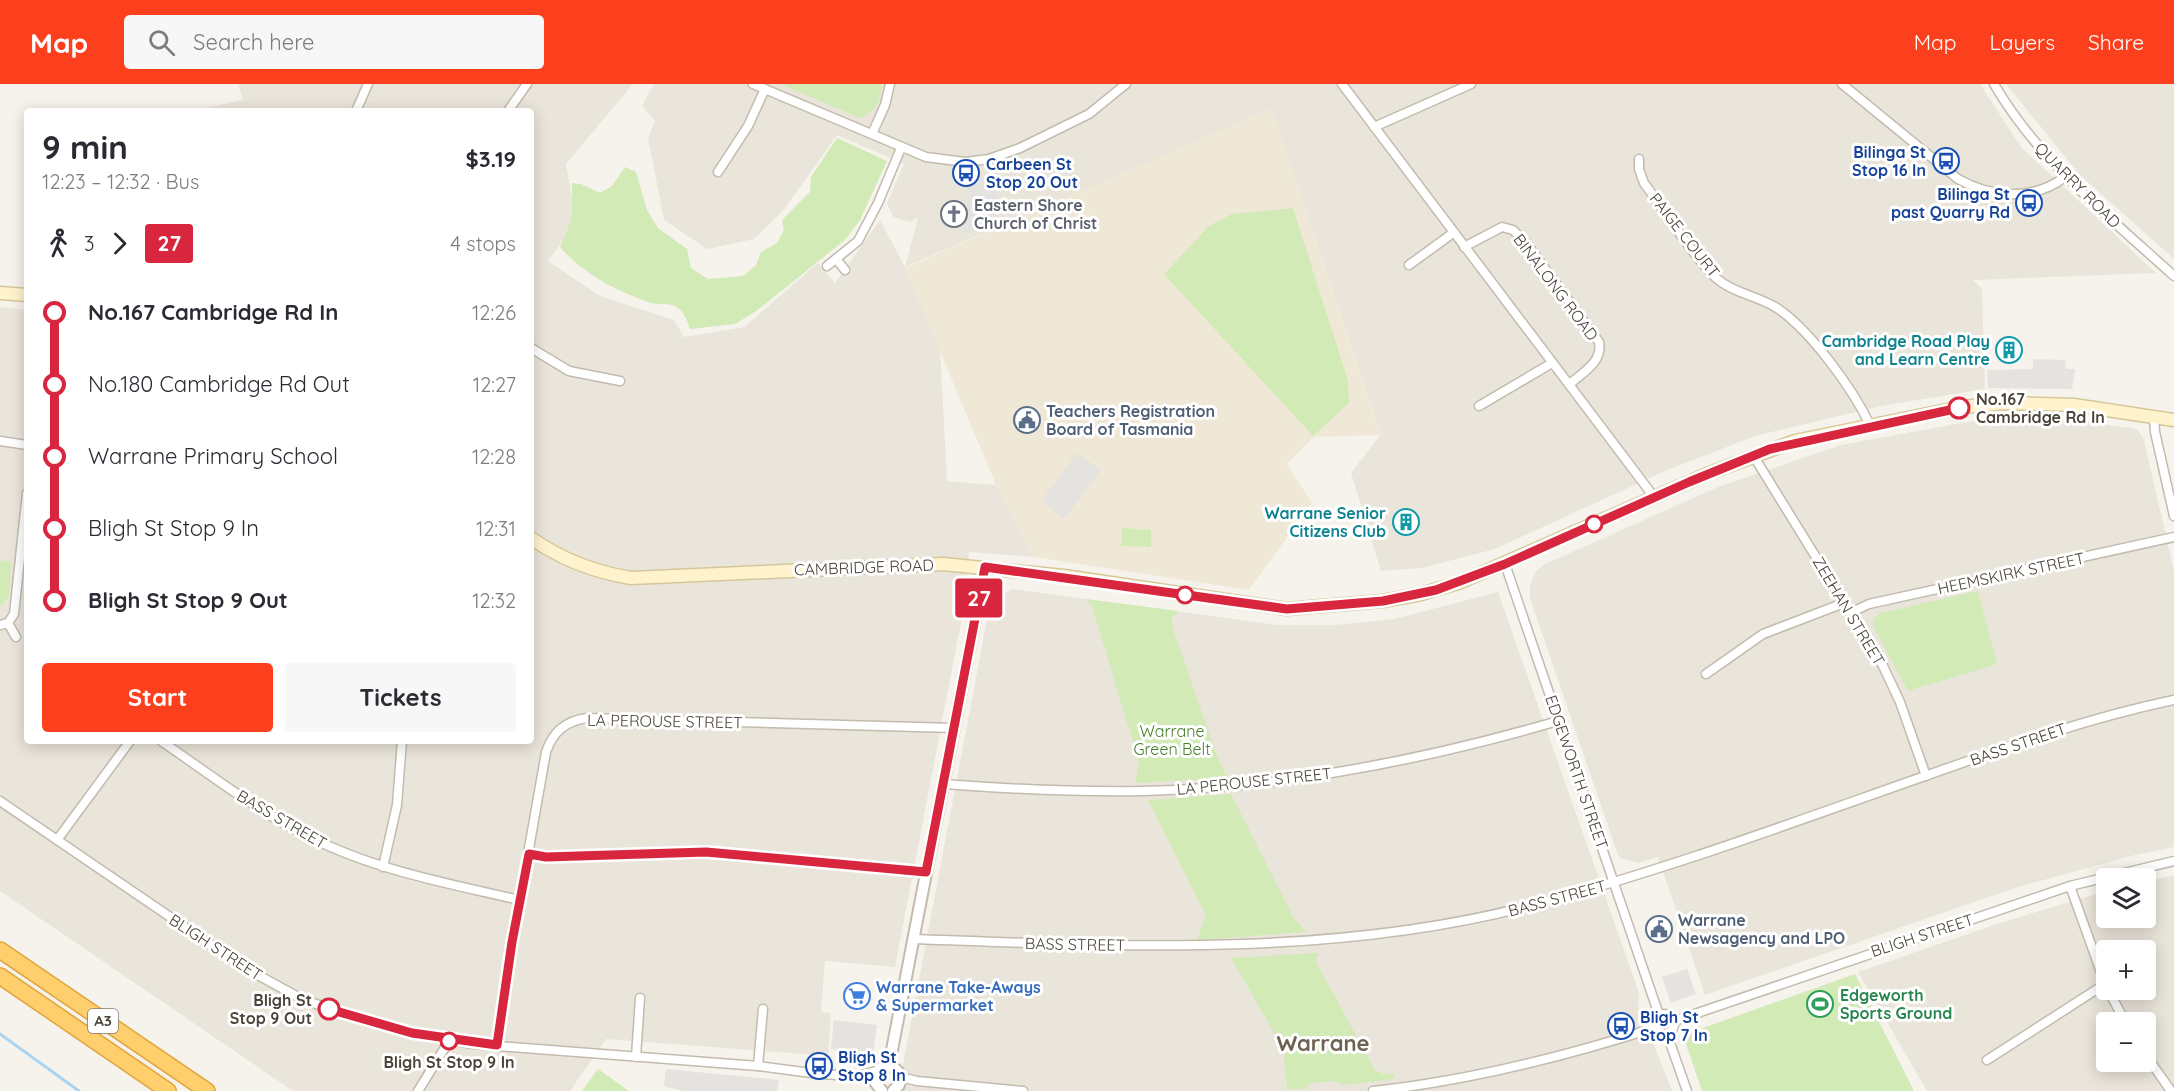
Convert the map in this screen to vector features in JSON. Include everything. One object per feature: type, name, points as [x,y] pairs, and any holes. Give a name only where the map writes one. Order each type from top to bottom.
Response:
[{"type":"highway","name":"A3","points":[[0,949],[207,1091]]},
{"type":"highway","name":"A3","points":[[0,976],[168,1091]]},
{"type":"main road","points":[[0,293],[24,295]]},
{"type":"main road","name":"CAMBRIDGE ROAD","points":[[534,540],[566,560],[588,569],[631,578],[914,564],[985,567],[1287,609],[1347,606],[1421,594],[1505,564],[1654,497],[1754,455],[1795,441],[1962,407],[2015,402],[2074,405],[2174,420]]},
{"type":"street","points":[[357,108],[368,84]]},
{"type":"street","points":[[510,108],[527,84]]},
{"type":"street","points":[[872,134],[885,105],[890,84]]},
{"type":"street","points":[[718,172],[748,126],[758,86],[901,148],[941,161],[965,162],[989,159],[1020,148],[1089,114],[1126,84]]},
{"type":"street","points":[[1342,84],[1654,497]]},
{"type":"street","points":[[1374,127],[1471,84]]},
{"type":"street","points":[[1842,84],[1968,184],[1992,192],[2014,194],[2038,191],[2065,177]]},
{"type":"street","name":"QUARRY ROAD","points":[[1994,84],[2020,123],[2065,177],[2174,276]]},
{"type":"street","points":[[828,266],[858,241],[878,203],[901,148]]},
{"type":"street","name":"PAIGE COURT","points":[[1639,159],[1638,169],[1644,183],[1711,273],[1729,286],[1768,303],[1791,320],[1851,390],[1870,425]]},
{"type":"street","name":"BINALONG ROAD","points":[[1464,247],[1502,226],[1513,230],[1527,244],[1599,342],[1600,351],[1597,359],[1570,384]]},
{"type":"street","points":[[1409,265],[1453,233]]},
{"type":"street","points":[[837,260],[845,270]]},
{"type":"street","points":[[534,350],[569,371],[620,381]]},
{"type":"street","points":[[1479,406],[1552,363]]},
{"type":"street","points":[[2154,417],[2174,516]]},
{"type":"street","points":[[0,441],[24,445]]},
{"type":"street","name":"ZEEHAN STREET","points":[[1754,455],[1883,666],[1900,702],[1926,776]]},
{"type":"street","points":[[16,637],[4,624],[15,609],[24,522]]},
{"type":"street","name":"HEEMSKIRK STREET","points":[[1851,613],[1869,604],[2174,537]]},
{"type":"street","name":"EDGEWORTH STREET","points":[[1505,564],[1659,1015]]},
{"type":"street","points":[[897,1080],[892,1050],[985,567]]},
{"type":"street","points":[[1706,674],[1763,634],[1844,603]]},
{"type":"street","name":"BASS STREET","points":[[913,939],[1200,945],[1306,941],[1404,930],[1484,916],[1615,882],[2077,724],[2174,700]]},
{"type":"street","name":"LA PEROUSE STREET","points":[[497,1045],[519,900],[548,745],[558,730],[577,719],[954,728]]},
{"type":"street","name":"LA PEROUSE STREET","points":[[943,784],[1048,791],[1144,791],[1225,786],[1313,776],[1396,761],[1470,745],[1558,721]]},
{"type":"street","points":[[57,840],[128,744]]},
{"type":"street","name":"BASS STREET","points":[[166,744],[300,833],[383,867],[519,900]]},
{"type":"street","points":[[383,867],[398,805],[402,744]]},
{"type":"street","name":"BLIGH STREET","points":[[0,801],[245,968],[302,999],[362,1020],[449,1041],[856,1076]]},
{"type":"street","points":[[529,854],[546,857],[727,853],[926,872]]},
{"type":"street","name":"BLIGH STREET","points":[[1674,1021],[2070,886],[2174,861]]},
{"type":"street","points":[[2070,886],[2096,959]]},
{"type":"street","points":[[1987,1060],[2096,993]]},
{"type":"street","points":[[636,1057],[640,998]]},
{"type":"street","points":[[758,1066],[763,1010]]},
{"type":"street","points":[[1659,1015],[1668,1015],[1674,1021],[1674,1027],[1667,1034],[1658,1033],[1654,1028],[1655,1019],[1659,1015]]},
{"type":"street","points":[[1372,1091],[1466,1077],[1558,1056],[1654,1028]]},
{"type":"street","points":[[1667,1034],[1687,1091]]},
{"type":"street","points":[[418,1091],[449,1041]]},
{"type":"street","points":[[856,1076],[879,1088],[880,1068],[892,1050]]},
{"type":"street","points":[[856,1076],[880,1068]]},
{"type":"street","points":[[880,1068],[897,1080],[1023,1091]]},
{"type":"street","points":[[2156,1069],[2172,1091]]},
{"type":"shaded area","points":[[238,84],[633,84],[566,164],[576,222],[548,261],[600,296],[674,320],[684,337],[744,327],[818,263],[835,283],[880,220],[905,267],[940,347],[947,481],[996,485],[1034,557],[969,552],[963,612],[895,967],[825,961],[821,1012],[831,1013],[828,1056],[606,1039],[570,1091],[293,1091],[0,891],[0,307],[24,310],[24,744],[534,744],[534,108],[206,108],[243,100]]},
{"type":"shaded area","points":[[654,84],[1980,84],[2021,147],[2156,273],[1973,280],[1982,289],[1985,389],[1881,406],[1755,436],[1665,471],[1495,549],[1422,568],[1381,571],[1351,473],[1381,434],[1272,109],[905,267],[918,218],[910,222],[893,217],[887,203],[904,164],[837,135],[782,212],[754,239],[707,249],[664,220],[648,138],[655,121],[642,106]]},
{"type":"shaded area","points":[[2006,84],[2174,84],[2174,259],[2080,175]]},
{"type":"shaded area","points":[[1272,108],[1381,435],[1314,437],[1287,464],[1312,503],[1249,590],[1034,557],[996,485],[905,268]]},
{"type":"shaded area","points":[[998,176],[997,221],[963,237],[970,180]]},
{"type":"shaded area","points":[[2033,359],[2065,360],[2066,369],[2075,369],[2072,389],[1988,388],[1987,370],[2033,369]]},
{"type":"shaded area","points":[[2047,417],[2131,428],[2138,430],[2143,437],[2174,570],[2174,847],[2131,856],[2018,887],[1705,995],[1658,857],[1638,863],[1619,858],[1530,598],[1530,585],[1535,573],[1543,565],[1718,487],[1841,445],[1989,418]]},
{"type":"shaded area","points":[[1077,453],[1101,470],[1064,519],[1041,501]]},
{"type":"shaded area","points":[[1012,589],[1277,625],[1335,625],[1394,619],[1498,592],[1635,981],[1639,994],[1638,1004],[1672,1091],[898,1091],[989,609],[999,596]]},
{"type":"shaded area","points":[[2174,875],[2174,1091],[1927,1091],[1858,972],[2000,923],[2096,894],[2096,928],[2156,928],[2156,879]]},
{"type":"shaded area","points":[[1687,969],[1696,994],[1671,1003],[1662,977]]},
{"type":"shaded area","points":[[834,1020],[877,1025],[873,1055],[831,1049]]},
{"type":"shaded area","points":[[666,1069],[779,1080],[777,1091],[684,1091],[664,1086]]},
{"type":"green space","points":[[780,84],[881,84],[881,90],[873,109],[860,118]]},
{"type":"green space","points":[[837,138],[887,161],[860,220],[845,240],[755,312],[735,324],[690,329],[683,313],[675,306],[651,303],[614,288],[579,266],[560,247],[572,219],[572,183],[581,184],[600,193],[612,186],[625,167],[636,172],[647,210],[658,228],[687,249],[691,268],[708,279],[743,276],[756,265],[761,252],[777,243],[784,230],[782,220],[810,192],[811,177]]},
{"type":"green space","points":[[1293,208],[1348,381],[1349,403],[1313,436],[1164,274],[1209,226],[1232,214]]},
{"type":"green space","points":[[1122,528],[1151,530],[1151,547],[1121,546]]},
{"type":"green space","points":[[0,560],[11,562],[9,596],[0,607]]},
{"type":"green space","points":[[1978,591],[1997,664],[1908,691],[1873,625],[1873,619],[1881,613]]},
{"type":"green space","name":"Warrane Green Belt","points":[[1085,599],[1179,611],[1172,618],[1172,626],[1218,759],[1228,778],[1135,783],[1139,762],[1092,606]]},
{"type":"green space","name":"Warrane Green Belt","points":[[1231,794],[1293,917],[1306,932],[1197,940],[1206,916],[1148,800]]},
{"type":"green space","points":[[1318,953],[1316,962],[1375,1070],[1383,1074],[1393,1074],[1395,1079],[1343,1085],[1335,1081],[1312,1083],[1304,1089],[1287,1089],[1283,1048],[1231,958]]},
{"type":"green space","name":"Edgeworth Sports Ground","points":[[1855,974],[1914,1091],[1702,1091],[1683,1035]]},
{"type":"green space","points":[[598,1069],[629,1091],[582,1091]]},
{"type":"waterway","points":[[0,1034],[79,1091]]},
{"type":"bus line","name":"27","points":[[329,1009],[362,1020],[449,1041],[497,1045],[519,900],[529,854],[546,857],[706,852],[926,872],[985,567],[1064,576],[1240,604],[1287,609],[1347,606],[1383,601],[1421,594],[1461,582],[1770,449],[1795,441],[1959,408]]},
{"type":"place","name":"Bilinga St Stop 16 In","points":[[1946,161]]},
{"type":"place","name":"Carbeen St Stop 20 Out","points":[[966,173]]},
{"type":"place","name":"Bilinga St past Quarry Rd","points":[[2029,203]]},
{"type":"place","name":"Eastern Shore Church of Christ","points":[[954,214]]},
{"type":"place","name":"Cambridge Road Play and Learn Centre","points":[[2009,350]]},
{"type":"place","name":"No.167 Cambridge Rd In","points":[[1959,408]]},
{"type":"place","name":"Teachers Registration Board of Tasmania","points":[[1027,420]]},
{"type":"place","name":"Warrane Senior Citizens Club","points":[[1406,522]]},
{"type":"place","name":"Warrane Newsagency and LPO","points":[[1659,929]]},
{"type":"place","name":"Warrane Take-Aways & Supermarket","points":[[857,996]]},
{"type":"place","name":"Edgeworth Sports Ground","points":[[1820,1004]]},
{"type":"place","name":"Bligh St Stop 9 Out","points":[[329,1009]]},
{"type":"place","name":"Bligh St Stop 7 In","points":[[1621,1026]]},
{"type":"place","name":"Bligh St Stop 9 In","points":[[449,1041]]},
{"type":"place","name":"Bligh St Stop 8 In","points":[[819,1066]]},
{"type":"district","name":"Warrane","points":[[1323,1043]]}]
